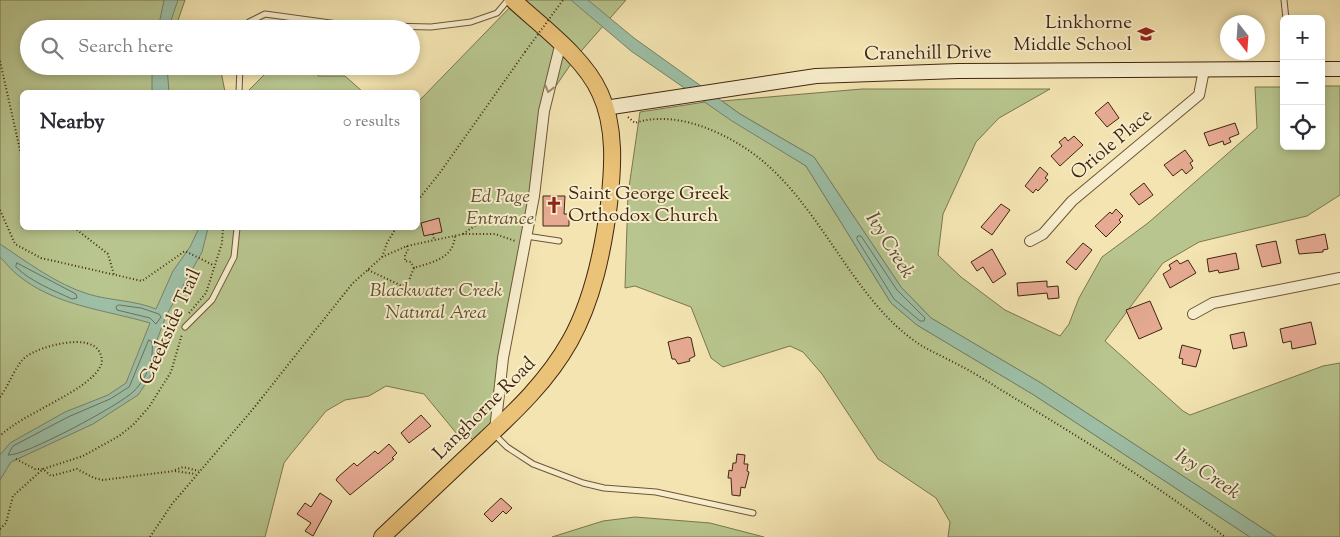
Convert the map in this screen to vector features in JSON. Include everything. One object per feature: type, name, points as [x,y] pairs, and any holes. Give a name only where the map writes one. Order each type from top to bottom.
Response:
[{"type":"main road","name":"Langhorne Road","points":[[382,537],[494,432],[555,366],[583,313],[599,262],[610,196],[613,160],[605,108],[592,80],[561,42],[513,0]]},
{"type":"main road","points":[[1325,69],[1340,69]]},
{"type":"main road","name":"Cranehill Drive","points":[[605,108],[799,78],[863,74],[1280,70]]},
{"type":"street","points":[[494,432],[503,358],[528,223],[544,111],[561,42]]},
{"type":"street","name":"Oriole Place","points":[[1030,241],[1043,234],[1072,201],[1199,95],[1204,70]]},
{"type":"street","points":[[1193,314],[1213,303],[1340,278]]},
{"type":"lane","points":[[420,27],[471,22],[497,13],[508,0]]},
{"type":"lane","points":[[1284,0],[1286,15]]},
{"type":"lane","points":[[253,20],[265,14],[308,20]]},
{"type":"lane","points":[[239,90],[240,75]]},
{"type":"lane","points":[[185,327],[212,300],[234,257],[237,230]]},
{"type":"lane","points":[[525,240],[559,240]]},
{"type":"lane","points":[[494,432],[507,447],[533,464],[583,483],[604,488],[656,492],[753,513]]},
{"type":"path","points":[[420,197],[563,0]]},
{"type":"path","points":[[0,61],[20,150]]},
{"type":"path","points":[[625,115],[635,123],[658,118],[699,126],[731,137],[769,165],[793,190],[889,318],[916,342],[1034,410],[1146,482],[1225,537]]},
{"type":"path","name":"Creekside Trail","points":[[0,210],[15,244],[41,258],[142,282],[185,251],[214,265]]},
{"type":"path","points":[[463,234],[489,216]]},
{"type":"path","points":[[77,230],[108,254],[114,275]]},
{"type":"path","name":"Creekside Trail","points":[[0,529],[6,523],[13,496],[44,469],[83,456],[119,436],[133,425],[149,407],[171,372],[190,310],[206,292],[222,243],[223,230]]},
{"type":"path","points":[[382,257],[386,243],[395,230]]},
{"type":"path","points":[[433,234],[434,240]]},
{"type":"path","points":[[150,537],[172,504],[253,409],[352,284],[382,257],[407,246],[463,234],[495,234],[525,240]]},
{"type":"path","points":[[414,268],[436,262],[445,256],[452,247],[455,236]]},
{"type":"path","points":[[368,270],[400,286],[407,285],[414,268],[411,262],[405,261],[405,254],[408,251],[407,246]]},
{"type":"path","points":[[0,397],[26,356],[56,345],[83,341],[98,350],[102,359],[100,367],[74,391],[42,408],[0,436]]},
{"type":"path","points":[[16,459],[35,469],[44,469],[51,476],[77,469],[94,478],[103,480],[174,471],[196,474]]},
{"type":"path","points":[[174,471],[183,467],[199,471]]},
{"type":"green space","points":[[0,0],[185,0],[178,20],[20,20],[20,75],[222,75],[225,90],[20,90],[20,230],[420,230],[420,100],[517,0],[626,0],[575,58],[547,99],[495,431],[479,446],[468,435],[462,440],[424,394],[386,386],[369,396],[345,400],[326,411],[290,455],[284,463],[265,537],[0,537]]},
{"type":"green space","points":[[264,75],[318,75],[345,76],[361,90],[249,90]]},
{"type":"green space","points":[[1325,86],[1340,86],[1340,195],[1307,216],[1199,242],[1163,263],[1105,341],[1183,411],[1190,415],[1323,366],[1340,363],[1340,537],[1276,537],[1041,383],[931,318],[901,287],[814,157],[740,114],[722,101],[862,89],[1050,89],[999,118],[976,142],[943,214],[938,255],[961,277],[1005,310],[1060,336],[1069,324],[1079,298],[1102,257],[1148,223],[1257,128],[1255,87],[1280,87],[1280,150],[1325,150]]},
{"type":"green space","points":[[705,102],[806,166],[891,303],[917,325],[1034,395],[1250,537],[948,537],[950,522],[936,498],[878,459],[822,374],[803,352],[790,346],[723,367],[711,358],[691,307],[635,286],[625,288],[628,194],[640,112]]},
{"type":"green space","points":[[635,517],[710,523],[764,537],[552,537],[603,521]]},
{"type":"water","points":[[164,0],[178,0],[171,20],[160,20]]},
{"type":"water","points":[[571,0],[588,0],[634,38],[740,114],[814,157],[901,287],[931,318],[1041,383],[1276,537],[1250,537],[1034,395],[917,325],[891,303],[806,166],[732,121],[631,51]]},
{"type":"water","points":[[152,75],[168,75],[169,90],[152,90]]},
{"type":"water","points":[[198,230],[208,230],[202,252],[166,316],[157,340],[158,353],[152,374],[138,395],[93,424],[11,462],[0,480],[0,455],[10,443],[65,412],[108,395],[126,383],[150,323],[65,301],[33,286],[16,274],[0,257],[0,244],[42,272],[76,290],[156,309],[173,271],[190,247]]},
{"type":"building","points":[[1108,102],[1119,118],[1107,127],[1095,113]]},
{"type":"building","points":[[1235,123],[1239,134],[1229,138],[1231,142],[1224,145],[1223,141],[1209,146],[1204,133]]},
{"type":"building","points":[[1074,136],[1083,145],[1060,166],[1051,156],[1062,146],[1059,142],[1065,137],[1068,141]]},
{"type":"building","points":[[1185,150],[1193,161],[1190,163],[1193,168],[1186,174],[1182,169],[1173,176],[1164,165]]},
{"type":"building","points":[[1040,167],[1048,174],[1045,178],[1048,180],[1038,191],[1036,189],[1033,193],[1025,186]]},
{"type":"building","points":[[1144,183],[1153,195],[1139,205],[1130,194]]},
{"type":"building","name":"Saint George Greek Orthodox Church","points":[[543,196],[565,196],[564,214],[569,214],[569,226],[543,226]]},
{"type":"building","points":[[1001,204],[1010,210],[992,235],[981,227]]},
{"type":"building","points":[[1116,209],[1123,216],[1119,220],[1121,222],[1106,237],[1095,226]]},
{"type":"building","points":[[439,218],[442,232],[424,236],[421,223]]},
{"type":"building","points":[[1325,234],[1328,249],[1323,250],[1323,252],[1299,254],[1296,240]]},
{"type":"building","points":[[1276,241],[1281,263],[1262,267],[1256,245]]},
{"type":"building","points":[[1083,243],[1092,250],[1076,270],[1066,262]]},
{"type":"building","points":[[992,249],[1006,274],[993,283],[983,267],[977,271],[971,262]]},
{"type":"building","points":[[1236,253],[1239,269],[1219,273],[1218,270],[1209,272],[1207,259]]},
{"type":"building","points":[[1177,260],[1180,264],[1188,260],[1196,273],[1170,288],[1163,274],[1171,269],[1169,265]]},
{"type":"building","points":[[1047,281],[1047,287],[1058,286],[1059,298],[1048,299],[1047,293],[1018,296],[1017,283]]},
{"type":"building","points":[[1150,301],[1162,329],[1139,339],[1126,310]]},
{"type":"building","points":[[1311,322],[1316,344],[1292,349],[1291,341],[1283,343],[1280,329]]},
{"type":"building","points":[[1244,332],[1247,346],[1233,349],[1230,335]]},
{"type":"building","points":[[691,338],[695,356],[689,359],[690,361],[678,364],[675,359],[672,359],[668,342]]},
{"type":"building","points":[[1182,345],[1201,350],[1196,367],[1182,364],[1183,359],[1179,358]]},
{"type":"building","points":[[421,415],[431,426],[409,443],[401,433]]},
{"type":"building","points":[[389,444],[397,453],[392,458],[394,459],[350,495],[336,480],[338,477],[354,463],[357,466],[375,451],[378,454]]},
{"type":"building","points":[[737,454],[745,455],[744,464],[748,464],[747,471],[749,472],[745,488],[741,487],[740,496],[732,495],[731,478],[728,478],[729,470],[732,471],[733,463],[736,463]]},
{"type":"building","points":[[320,493],[332,501],[313,536],[305,531],[311,523],[297,514],[305,503],[311,507]]},
{"type":"building","points":[[501,498],[512,508],[506,514],[503,511],[492,522],[484,514]]},
{"type":"place","name":"Linkhorne Middle School","points":[[1146,34]]},
{"type":"place","name":"Saint George Greek Orthodox Church","points":[[554,205]]},
{"type":"park label","name":"Ed Page Entrance","points":[[500,208]]},
{"type":"park label","name":"Blackwater Creek Natural Area","points":[[436,302]]},
{"type":"water label","name":"Ivy Creek","points":[[889,246]]},
{"type":"water label","name":"Ivy Creek","points":[[1207,475]]}]
